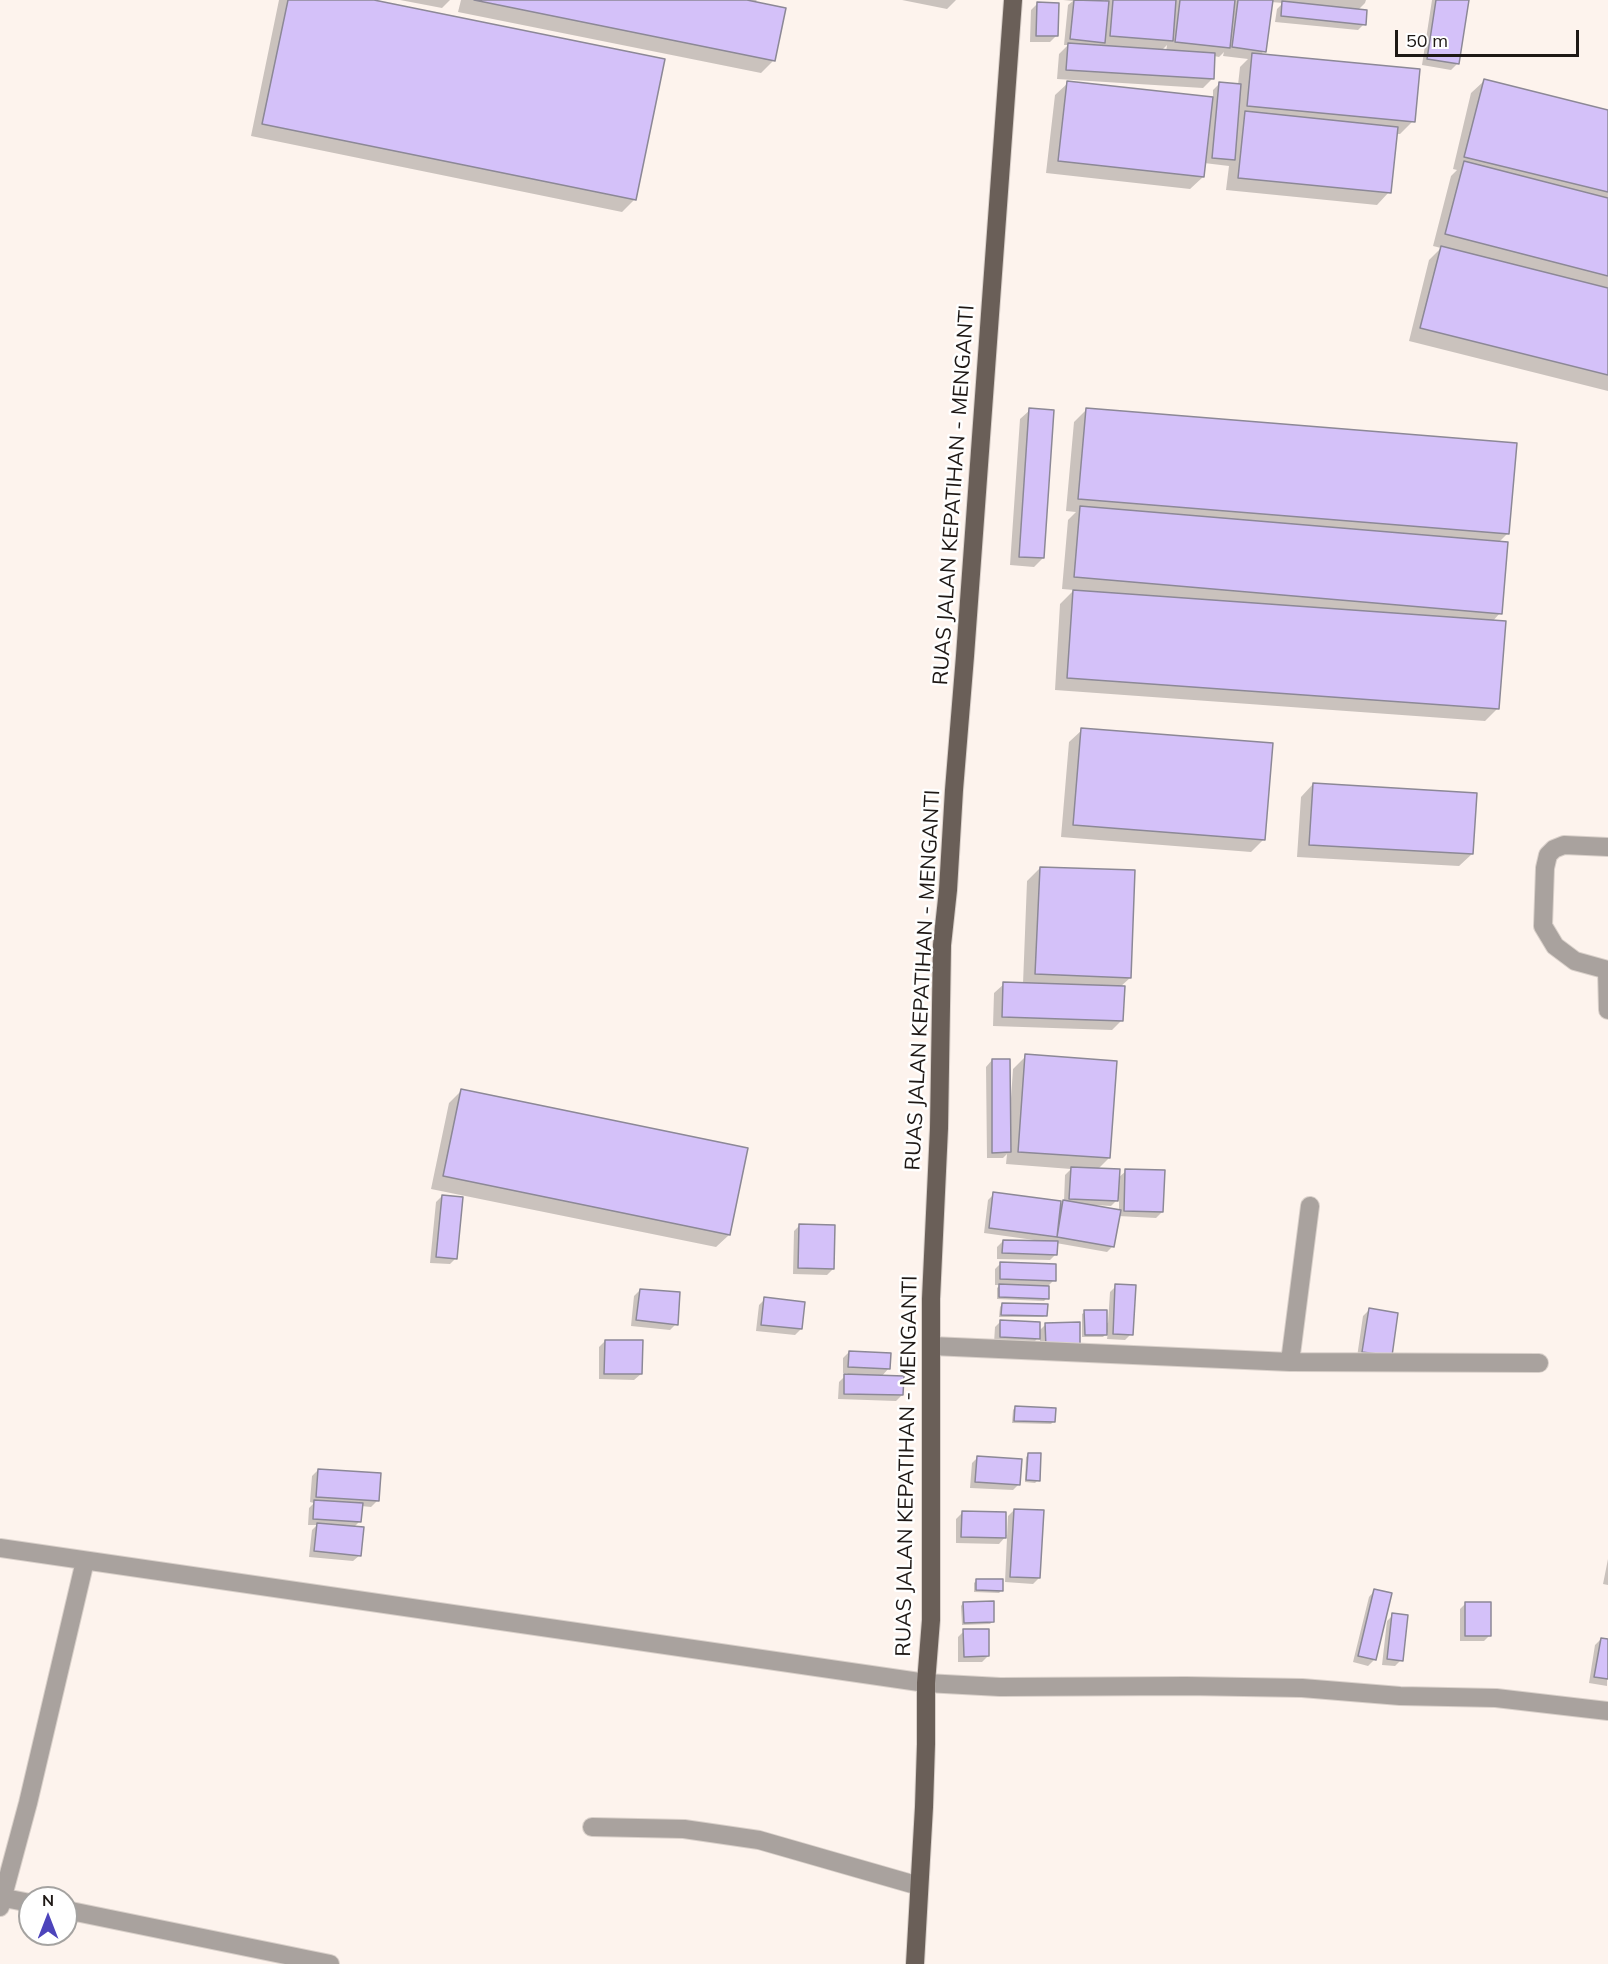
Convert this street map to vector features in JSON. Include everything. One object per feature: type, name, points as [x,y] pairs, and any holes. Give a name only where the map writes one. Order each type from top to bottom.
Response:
[{"type":"main road","name":"RUAS JALAN KEPATIHAN - MENGANTI","points":[[915,1964],[926,1765],[926,1683],[931,1620],[931,1299],[939,1128],[942,945],[948,890],[1013,0]]},
{"type":"street","points":[[1608,847],[1564,845],[1554,849],[1548,855],[1545,868],[1542,926],[1555,946],[1575,961],[1607,970],[1608,1010]]},
{"type":"street","points":[[1290,1362],[1310,1206]]},
{"type":"street","points":[[932,1346],[1290,1362],[1539,1363]]},
{"type":"street","points":[[0,1548],[926,1683],[1000,1688],[1186,1686],[1302,1688],[1400,1696],[1496,1698],[1608,1711]]},
{"type":"street","points":[[18,1902],[1,1900],[28,1803],[85,1561]]},
{"type":"street","points":[[592,1827],[684,1829],[759,1840],[919,1886]]},
{"type":"street","points":[[78,1912],[330,1964]]},
{"type":"building","points":[[288,0],[374,0],[665,59],[636,200],[262,124]]},
{"type":"building","points":[[474,0],[747,0],[786,8],[775,61]]},
{"type":"building","points":[[1074,0],[1109,1],[1105,43],[1070,39]]},
{"type":"building","points":[[1113,0],[1176,0],[1173,41],[1110,36]]},
{"type":"building","points":[[1180,0],[1235,0],[1230,48],[1175,42]]},
{"type":"building","points":[[1238,0],[1273,0],[1266,52],[1232,47]]},
{"type":"building","points":[[1436,0],[1469,0],[1459,64],[1427,59]]},
{"type":"building","points":[[1282,1],[1367,10],[1366,25],[1281,16]]},
{"type":"building","points":[[1037,2],[1059,3],[1058,36],[1036,36]]},
{"type":"building","points":[[1068,43],[1215,53],[1214,79],[1066,70]]},
{"type":"building","points":[[1252,53],[1420,69],[1415,122],[1247,106]]},
{"type":"building","points":[[1484,79],[1608,110],[1608,192],[1464,157]]},
{"type":"building","points":[[1067,81],[1213,97],[1204,177],[1058,161]]},
{"type":"building","points":[[1219,82],[1241,84],[1235,160],[1212,158]]},
{"type":"building","points":[[1245,111],[1398,127],[1391,193],[1238,178]]},
{"type":"building","points":[[1464,161],[1608,198],[1608,276],[1445,234]]},
{"type":"building","points":[[1441,246],[1608,288],[1608,375],[1420,328]]},
{"type":"building","points":[[1029,408],[1054,410],[1044,558],[1019,557]]},
{"type":"building","points":[[1086,408],[1517,443],[1509,534],[1078,499]]},
{"type":"building","points":[[1080,506],[1508,542],[1502,614],[1074,577]]},
{"type":"building","points":[[1073,590],[1506,621],[1499,709],[1067,678]]},
{"type":"building","points":[[1081,728],[1273,743],[1265,840],[1073,825]]},
{"type":"building","points":[[1313,783],[1477,793],[1473,854],[1309,845]]},
{"type":"building","points":[[1040,867],[1135,870],[1131,978],[1035,974]]},
{"type":"building","points":[[1003,982],[1125,986],[1123,1021],[1002,1017]]},
{"type":"building","points":[[1025,1054],[1117,1061],[1110,1158],[1018,1152]]},
{"type":"building","points":[[992,1059],[1010,1059],[1011,1152],[992,1153]]},
{"type":"building","points":[[461,1089],[748,1148],[730,1235],[443,1176]]},
{"type":"building","points":[[1071,1167],[1120,1169],[1118,1201],[1069,1199]]},
{"type":"building","points":[[1125,1169],[1165,1170],[1163,1212],[1124,1211]]},
{"type":"building","points":[[993,1192],[1061,1201],[1057,1237],[989,1228]]},
{"type":"building","points":[[442,1195],[463,1197],[457,1259],[436,1257]]},
{"type":"building","points":[[1063,1200],[1121,1210],[1114,1247],[1057,1237]]},
{"type":"building","points":[[799,1224],[835,1225],[834,1269],[798,1268]]},
{"type":"building","points":[[1003,1240],[1058,1241],[1057,1255],[1002,1253]]},
{"type":"building","points":[[1000,1262],[1056,1264],[1056,1281],[1000,1279]]},
{"type":"building","points":[[999,1284],[1049,1286],[1049,1299],[999,1297]]},
{"type":"building","points":[[1115,1284],[1136,1285],[1133,1335],[1113,1334]]},
{"type":"building","points":[[640,1289],[680,1292],[678,1325],[636,1320]]},
{"type":"building","points":[[764,1297],[805,1302],[802,1329],[761,1325]]},
{"type":"building","points":[[1002,1303],[1048,1304],[1047,1316],[1001,1315]]},
{"type":"building","points":[[1369,1308],[1398,1313],[1392,1356],[1362,1352]]},
{"type":"building","points":[[1084,1310],[1107,1310],[1107,1335],[1085,1335]]},
{"type":"building","points":[[1000,1320],[1040,1322],[1040,1339],[1000,1337]]},
{"type":"building","points":[[1080,1322],[1080,1347],[1046,1348],[1045,1323]]},
{"type":"building","points":[[605,1340],[643,1340],[642,1374],[604,1374]]},
{"type":"building","points":[[849,1351],[891,1353],[890,1369],[848,1367]]},
{"type":"building","points":[[844,1374],[904,1376],[903,1395],[844,1394]]},
{"type":"building","points":[[1015,1406],[1056,1408],[1055,1422],[1014,1421]]},
{"type":"building","points":[[1028,1453],[1041,1453],[1040,1481],[1026,1480]]},
{"type":"building","points":[[977,1456],[1022,1459],[1020,1485],[975,1482]]},
{"type":"building","points":[[318,1469],[381,1473],[379,1501],[316,1497]]},
{"type":"building","points":[[314,1500],[363,1503],[361,1522],[313,1519]]},
{"type":"building","points":[[1014,1509],[1044,1510],[1040,1578],[1010,1577]]},
{"type":"building","points":[[962,1511],[1006,1512],[1006,1538],[961,1537]]},
{"type":"building","points":[[317,1523],[364,1527],[361,1556],[314,1551]]},
{"type":"building","points":[[976,1579],[1003,1579],[1003,1591],[976,1590]]},
{"type":"building","points":[[1374,1589],[1392,1593],[1376,1660],[1358,1656]]},
{"type":"building","points":[[994,1601],[994,1622],[964,1623],[963,1602]]},
{"type":"building","points":[[1465,1602],[1491,1602],[1491,1636],[1465,1636]]},
{"type":"building","points":[[1392,1613],[1408,1615],[1403,1661],[1387,1659]]},
{"type":"building","points":[[963,1629],[989,1629],[989,1656],[964,1657]]},
{"type":"building","points":[[1601,1638],[1608,1639],[1608,1679],[1594,1677]]}]
